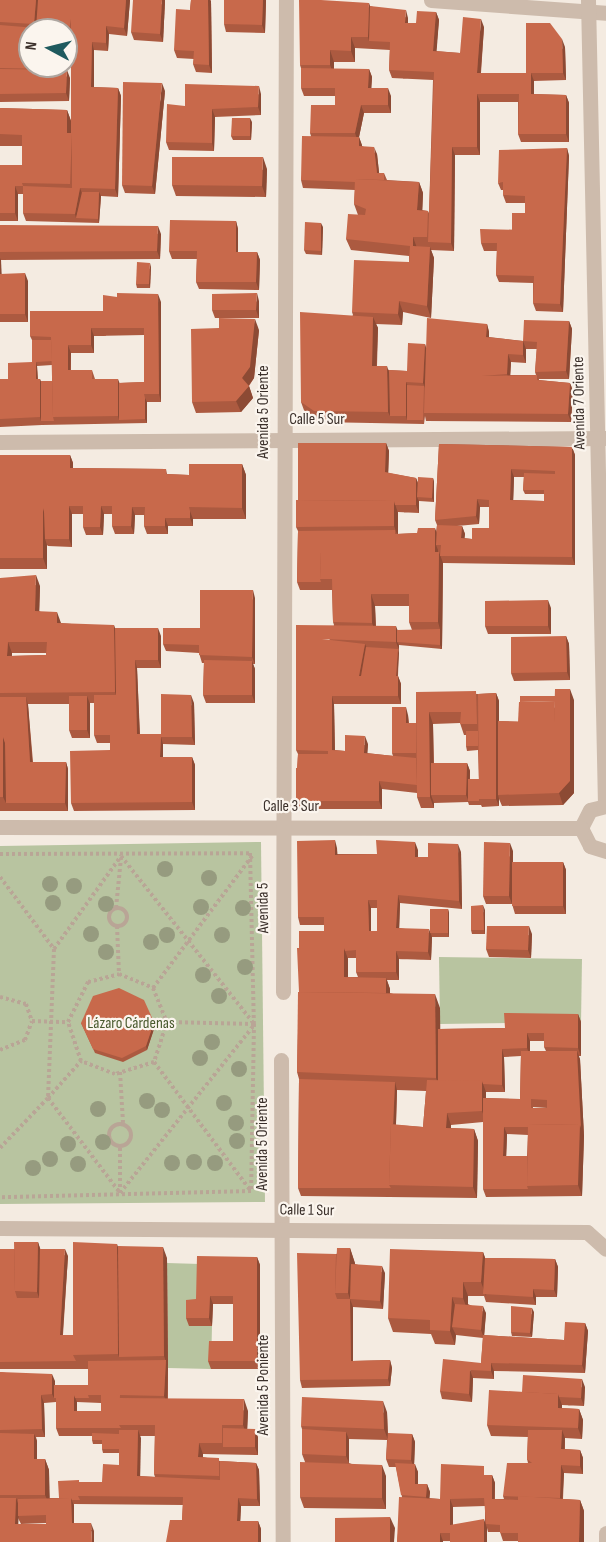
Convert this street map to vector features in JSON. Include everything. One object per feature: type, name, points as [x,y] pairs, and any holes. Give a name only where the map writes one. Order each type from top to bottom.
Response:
[{"type":"street","name":"Avenida 5 Oriente","points":[[281,824],[285,0]]},
{"type":"street","points":[[431,0],[588,5],[606,13]]},
{"type":"street","name":"Avenida 7 Oriente","points":[[588,5],[602,438],[605,806]]},
{"type":"street","name":"Calle 5 Sur","points":[[0,442],[282,438],[602,438]]},
{"type":"street","points":[[605,806],[590,810],[581,828],[590,846],[606,851]]},
{"type":"street","name":"Calle 3 Sur","points":[[0,827],[281,824],[581,828]]},
{"type":"street","name":"Avenida 5","points":[[281,824],[283,992]]},
{"type":"street","name":"Avenida 5 Oriente","points":[[281,1060],[281,1228]]},
{"type":"street","name":"Calle 1 Sur","points":[[0,1228],[281,1228],[587,1232],[606,1249]]},
{"type":"street","name":"Avenida 5 Poniente","points":[[281,1228],[284,1542]]},
{"type":"street","points":[[606,1533],[606,1542]]},
{"type":"path","points":[[0,854],[253,855]]},
{"type":"path","points":[[153,988],[190,942],[253,855]]},
{"type":"path","points":[[251,1191],[254,1024],[253,855]]},
{"type":"path","points":[[119,974],[117,926],[109,917],[116,908],[121,856]]},
{"type":"path","points":[[121,856],[254,1024]]},
{"type":"path","points":[[120,1193],[48,1098],[54,948],[121,856]]},
{"type":"path","points":[[0,877],[54,948]]},
{"type":"path","points":[[116,908],[126,914],[117,926]]},
{"type":"path","points":[[81,1060],[68,1022],[88,982],[119,974],[153,988],[167,1022],[154,1062]]},
{"type":"path","points":[[0,997],[26,1004],[32,1021],[25,1040],[0,1050]]},
{"type":"path","points":[[32,1021],[68,1022]]},
{"type":"path","points":[[167,1022],[254,1024]]},
{"type":"path","points":[[120,1193],[187,1105],[254,1024]]},
{"type":"path","points":[[0,1148],[81,1060]]},
{"type":"path","points":[[81,1060],[120,1072],[154,1062]]},
{"type":"path","points":[[154,1062],[251,1191]]},
{"type":"path","points":[[120,1072],[123,1124],[132,1134],[120,1146],[120,1193]]},
{"type":"path","points":[[120,1146],[108,1136],[115,1124],[123,1124]]},
{"type":"path","points":[[0,1197],[251,1191]]},
{"type":"green space","name":"Lázaro Cárdenas","points":[[261,842],[265,1202],[0,1204],[0,846]]},
{"type":"green space","points":[[439,957],[582,959],[581,1022],[440,1024]]},
{"type":"green space","points":[[167,1263],[200,1264],[199,1307],[189,1326],[212,1326],[211,1369],[168,1368]]},
{"type":"building","points":[[0,0],[36,0],[34,18],[18,18],[18,23],[0,22]]},
{"type":"building","points":[[38,0],[126,0],[124,28],[106,26],[106,43],[92,42],[91,87],[118,88],[115,189],[80,188],[75,214],[23,213],[23,186],[72,188],[71,78],[78,78],[78,18],[37,18]]},
{"type":"building","points":[[133,0],[162,0],[160,34],[131,32]]},
{"type":"building","points":[[191,0],[208,0],[209,65],[193,64],[194,51],[174,50],[176,9],[190,10]]},
{"type":"building","points":[[224,0],[263,0],[262,25],[224,24]]},
{"type":"building","points":[[299,0],[369,3],[368,37],[351,37],[351,51],[330,50],[330,65],[300,65]]},
{"type":"building","points":[[370,6],[406,10],[405,23],[416,23],[417,11],[436,12],[433,51],[460,53],[463,17],[481,19],[477,73],[526,73],[526,23],[550,23],[562,39],[563,73],[531,73],[531,94],[566,95],[566,134],[518,134],[519,94],[477,94],[477,147],[452,147],[451,243],[428,242],[434,72],[389,70],[390,42],[369,41]]},
{"type":"building","points":[[0,25],[18,26],[18,68],[0,68]]},
{"type":"building","points":[[301,68],[369,69],[368,88],[388,88],[388,105],[361,105],[355,133],[310,133],[311,105],[335,105],[335,88],[301,88]]},
{"type":"building","points":[[0,69],[18,69],[18,78],[67,78],[66,93],[0,94]]},
{"type":"building","points":[[123,82],[162,83],[152,186],[122,185]]},
{"type":"building","points":[[185,84],[259,86],[258,107],[212,109],[212,143],[166,142],[167,104],[185,106]]},
{"type":"building","points":[[0,108],[67,110],[67,133],[72,133],[70,184],[22,183],[22,135],[0,134]]},
{"type":"building","points":[[232,118],[250,118],[250,136],[231,136]]},
{"type":"building","points":[[302,136],[359,137],[359,146],[374,147],[377,173],[384,173],[384,180],[355,179],[355,182],[301,180]]},
{"type":"building","points":[[567,148],[560,304],[533,303],[534,276],[496,275],[497,243],[481,243],[480,229],[525,230],[525,196],[503,195],[503,182],[498,183],[499,150]]},
{"type":"building","points":[[172,157],[263,157],[262,186],[172,185]]},
{"type":"building","points":[[0,165],[22,165],[23,186],[15,186],[15,213],[0,213]]},
{"type":"building","points":[[355,179],[419,182],[417,210],[428,211],[427,237],[413,237],[413,246],[430,247],[427,306],[399,301],[398,314],[352,312],[354,260],[409,262],[410,246],[346,239],[348,214],[365,215],[366,209],[354,204]]},
{"type":"building","points":[[82,192],[99,192],[98,219],[76,218]]},
{"type":"building","points":[[512,213],[525,213],[525,230],[512,230]]},
{"type":"building","points":[[170,220],[236,221],[236,252],[257,252],[256,282],[196,282],[197,251],[169,251]]},
{"type":"building","points":[[305,222],[321,223],[321,251],[304,250]]},
{"type":"building","points":[[0,225],[158,226],[157,251],[0,252]]},
{"type":"building","points":[[137,262],[150,263],[149,284],[136,284]]},
{"type":"building","points":[[25,273],[25,314],[0,314],[0,274]]},
{"type":"building","points":[[117,293],[158,294],[159,394],[144,394],[144,328],[91,328],[91,345],[68,345],[68,370],[92,370],[92,379],[118,379],[118,416],[53,417],[51,337],[30,336],[30,311],[117,311]]},
{"type":"building","points":[[257,293],[256,310],[212,310],[212,294]]},
{"type":"building","points":[[103,295],[117,297],[117,311],[103,311]]},
{"type":"building","points":[[300,312],[373,317],[372,366],[387,366],[388,412],[314,411],[301,402]]},
{"type":"building","points":[[219,318],[255,319],[250,367],[242,378],[249,386],[236,401],[192,402],[191,329],[219,328]]},
{"type":"building","points":[[427,318],[487,324],[486,337],[523,341],[523,355],[508,354],[507,374],[482,376],[537,375],[537,380],[570,383],[568,414],[424,413]]},
{"type":"building","points":[[524,320],[569,321],[566,371],[535,372],[537,342],[523,341]]},
{"type":"building","points":[[32,340],[51,340],[52,361],[36,362],[36,379],[8,379],[8,363],[32,362]]},
{"type":"building","points":[[408,343],[425,344],[423,383],[406,382],[406,416],[390,416],[389,370],[407,371]]},
{"type":"building","points":[[0,379],[40,379],[40,417],[0,419]]},
{"type":"building","points":[[41,381],[52,381],[54,421],[41,421]]},
{"type":"building","points":[[144,382],[145,419],[119,420],[119,383]]},
{"type":"building","points":[[407,385],[424,386],[423,420],[407,420]]},
{"type":"building","points":[[298,443],[386,443],[385,472],[416,478],[416,505],[395,505],[394,501],[298,500]]},
{"type":"building","points":[[439,444],[572,447],[572,557],[440,556],[441,545],[436,545],[437,525],[462,526],[461,538],[472,539],[472,528],[489,528],[489,500],[477,499],[476,516],[435,520]],"holes":[[[511,469],[555,471],[555,486],[544,486],[544,501],[510,500]]]},
{"type":"building","points":[[0,455],[70,455],[70,468],[166,469],[166,474],[189,475],[190,518],[165,518],[165,526],[144,526],[145,507],[132,507],[131,526],[112,526],[112,506],[101,506],[100,527],[83,527],[83,506],[69,506],[69,539],[45,539],[43,508],[0,508]]},
{"type":"building","points":[[189,464],[242,464],[242,508],[189,507]]},
{"type":"building","points":[[524,473],[555,474],[555,486],[544,486],[544,490],[523,490]]},
{"type":"building","points":[[418,477],[433,478],[432,498],[417,497]]},
{"type":"building","points":[[296,500],[394,501],[394,526],[296,527]]},
{"type":"building","points":[[0,508],[43,508],[43,558],[0,558]]},
{"type":"building","points":[[418,528],[435,528],[435,552],[321,552],[321,582],[297,582],[298,531],[395,530],[395,534],[417,533]]},
{"type":"building","points":[[321,552],[439,552],[438,622],[409,622],[409,594],[371,594],[372,623],[333,622],[332,579],[320,579]]},
{"type":"building","points":[[36,575],[35,611],[57,612],[57,623],[114,625],[115,692],[0,693],[0,578]],"holes":[[[8,642],[47,642],[46,655],[7,656]]]},
{"type":"building","points":[[200,590],[253,590],[252,657],[199,655],[199,645],[163,644],[163,628],[200,628]]},
{"type":"building","points":[[548,600],[548,626],[485,626],[485,601]]},
{"type":"building","points":[[296,625],[396,626],[396,642],[322,639],[365,644],[359,676],[398,676],[398,696],[332,696],[332,750],[345,751],[345,735],[365,736],[364,753],[416,758],[417,785],[379,781],[379,801],[296,801],[296,768],[328,768],[328,751],[296,750]]},
{"type":"building","points":[[115,628],[158,628],[158,660],[135,660],[137,734],[161,734],[161,694],[191,695],[192,737],[161,737],[160,757],[192,757],[192,802],[71,803],[70,751],[110,750],[110,735],[94,735],[94,695],[116,695]]},
{"type":"building","points":[[440,629],[440,645],[397,642],[397,630]]},
{"type":"building","points":[[566,636],[567,672],[511,673],[511,637]]},
{"type":"building","points":[[366,647],[398,649],[396,676],[361,676]]},
{"type":"building","points":[[204,660],[252,661],[252,695],[203,695]]},
{"type":"building","points":[[555,689],[570,689],[570,781],[559,793],[498,795],[498,721],[554,722]]},
{"type":"building","points":[[476,691],[477,724],[460,724],[461,712],[429,712],[430,797],[417,797],[416,692]]},
{"type":"building","points":[[496,693],[496,799],[479,799],[478,694]]},
{"type":"building","points":[[69,696],[87,696],[87,730],[69,730]]},
{"type":"building","points":[[520,696],[555,696],[555,701],[520,702]]},
{"type":"building","points":[[0,697],[26,697],[30,762],[66,762],[65,803],[6,803],[5,743],[3,737],[0,737]]},
{"type":"building","points":[[555,701],[554,722],[518,722],[519,702]]},
{"type":"building","points":[[392,707],[406,707],[406,723],[416,723],[416,753],[392,753]]},
{"type":"building","points":[[466,731],[478,731],[478,746],[466,746]]},
{"type":"building","points":[[0,737],[3,737],[3,797],[0,797]]},
{"type":"building","points":[[298,754],[328,754],[328,768],[297,768]]},
{"type":"building","points":[[431,763],[467,763],[466,795],[431,795]]},
{"type":"building","points":[[468,779],[479,779],[479,801],[468,801]]},
{"type":"building","points":[[335,840],[335,855],[377,854],[376,840],[415,842],[415,857],[428,857],[428,843],[458,844],[459,901],[398,895],[396,928],[429,929],[428,952],[396,951],[396,972],[356,972],[356,950],[299,948],[299,931],[324,931],[324,917],[298,917],[297,841]],"holes":[[[368,900],[377,900],[377,931],[369,931]]]},
{"type":"building","points":[[484,842],[510,843],[509,896],[483,896]]},
{"type":"building","points":[[512,862],[563,862],[563,906],[512,906]]},
{"type":"building","points":[[483,905],[484,930],[471,930],[471,906]]},
{"type":"building","points":[[430,909],[448,909],[448,933],[430,933]]},
{"type":"building","points":[[487,926],[529,926],[528,950],[486,949]]},
{"type":"building","points":[[297,948],[344,948],[344,977],[386,978],[386,993],[299,992]]},
{"type":"building","points":[[119,988],[144,1000],[154,1022],[146,1046],[122,1058],[93,1049],[81,1023],[93,996]]},
{"type":"building","points":[[298,992],[435,994],[436,1078],[297,1072]]},
{"type":"building","points":[[504,1013],[578,1014],[578,1048],[544,1047],[544,1033],[527,1033],[527,1048],[502,1049],[502,1085],[483,1084],[482,1081],[438,1081],[438,1029],[505,1028]]},
{"type":"building","points":[[521,1051],[577,1051],[581,1128],[580,1125],[528,1124],[528,1127],[504,1127],[503,1156],[527,1156],[528,1189],[483,1189],[483,1098],[520,1099]],"holes":[[[531,1099],[547,1100],[547,1108],[531,1108]]]},
{"type":"building","points":[[299,1079],[395,1082],[393,1124],[391,1124],[389,1185],[391,1188],[298,1188]]},
{"type":"building","points":[[427,1080],[482,1081],[482,1111],[447,1113],[446,1128],[474,1129],[473,1187],[389,1185],[391,1124],[423,1127]]},
{"type":"building","points":[[528,1124],[580,1125],[578,1185],[527,1186]]},
{"type":"building","points":[[14,1242],[38,1242],[37,1292],[15,1291]]},
{"type":"building","points":[[73,1242],[117,1244],[118,1354],[73,1355]]},
{"type":"building","points":[[118,1246],[163,1247],[164,1356],[119,1357]]},
{"type":"building","points":[[337,1248],[350,1248],[348,1293],[335,1293]]},
{"type":"building","points":[[0,1249],[14,1249],[17,1298],[39,1298],[40,1249],[65,1249],[60,1335],[73,1335],[73,1355],[76,1361],[0,1362]]},
{"type":"building","points":[[390,1249],[483,1252],[481,1282],[463,1282],[463,1298],[452,1297],[450,1331],[430,1330],[430,1320],[388,1318]]},
{"type":"building","points":[[297,1253],[336,1254],[335,1293],[337,1299],[350,1299],[351,1361],[390,1360],[388,1379],[300,1380]]},
{"type":"building","points":[[197,1256],[257,1257],[257,1361],[208,1361],[209,1341],[233,1341],[233,1296],[210,1296],[209,1318],[186,1318],[186,1300],[196,1299]]},
{"type":"building","points":[[485,1258],[555,1259],[554,1290],[533,1289],[533,1297],[483,1294]]},
{"type":"building","points":[[351,1264],[382,1266],[380,1301],[350,1299]]},
{"type":"building","points":[[455,1304],[483,1306],[481,1330],[452,1327]]},
{"type":"building","points":[[511,1306],[532,1308],[530,1333],[511,1332]]},
{"type":"building","points":[[565,1322],[585,1323],[582,1365],[491,1363],[491,1371],[470,1370],[469,1394],[440,1391],[443,1359],[481,1363],[483,1335],[564,1340]]},
{"type":"building","points":[[166,1360],[164,1396],[120,1395],[119,1425],[121,1428],[56,1428],[56,1395],[74,1395],[74,1411],[101,1411],[101,1395],[88,1395],[88,1361]]},
{"type":"building","points":[[0,1372],[52,1374],[52,1394],[41,1395],[42,1429],[0,1430]]},
{"type":"building","points":[[523,1375],[582,1379],[581,1398],[522,1392]]},
{"type":"building","points":[[54,1385],[88,1385],[89,1398],[56,1395],[54,1398]]},
{"type":"building","points":[[489,1390],[558,1394],[558,1408],[579,1409],[578,1428],[487,1425]]},
{"type":"building","points":[[302,1397],[383,1401],[384,1429],[301,1426]]},
{"type":"building","points":[[119,1398],[244,1399],[243,1425],[222,1425],[222,1443],[199,1443],[198,1457],[219,1458],[219,1476],[154,1474],[155,1425],[119,1425]]},
{"type":"building","points":[[223,1428],[255,1429],[255,1447],[223,1447]]},
{"type":"building","points":[[302,1429],[346,1432],[346,1456],[302,1454]]},
{"type":"building","points":[[119,1430],[138,1430],[137,1476],[220,1480],[220,1461],[256,1463],[257,1499],[238,1498],[237,1521],[258,1521],[258,1542],[166,1542],[170,1520],[182,1520],[183,1497],[78,1496],[78,1482],[102,1482],[103,1464],[119,1465]]},
{"type":"building","points":[[528,1430],[562,1430],[561,1449],[580,1450],[580,1466],[561,1465],[560,1498],[503,1496],[507,1463],[532,1463],[527,1459]]},
{"type":"building","points":[[0,1433],[34,1434],[34,1459],[0,1459]]},
{"type":"building","points":[[92,1433],[119,1434],[119,1449],[102,1449],[102,1440],[92,1440]]},
{"type":"building","points":[[388,1433],[412,1434],[411,1460],[386,1459]]},
{"type":"building","points":[[0,1459],[45,1459],[45,1495],[0,1495]]},
{"type":"building","points":[[300,1462],[382,1465],[382,1498],[300,1497]]},
{"type":"building","points":[[395,1463],[415,1464],[415,1484],[427,1484],[426,1497],[401,1495]]},
{"type":"building","points":[[441,1464],[484,1466],[484,1475],[492,1475],[492,1499],[518,1500],[518,1533],[500,1533],[500,1525],[486,1524],[484,1498],[450,1499],[450,1525],[484,1519],[484,1542],[450,1542],[450,1533],[440,1533],[440,1542],[397,1542],[399,1497],[440,1499]]},
{"type":"building","points":[[79,1480],[80,1500],[59,1498],[58,1481]]},
{"type":"building","points":[[518,1496],[580,1500],[579,1542],[518,1542]]},
{"type":"building","points":[[0,1498],[16,1498],[15,1524],[46,1524],[46,1515],[18,1516],[18,1499],[71,1498],[72,1523],[91,1523],[92,1542],[0,1542]]},
{"type":"building","points":[[390,1517],[390,1542],[335,1542],[335,1518]]}]
